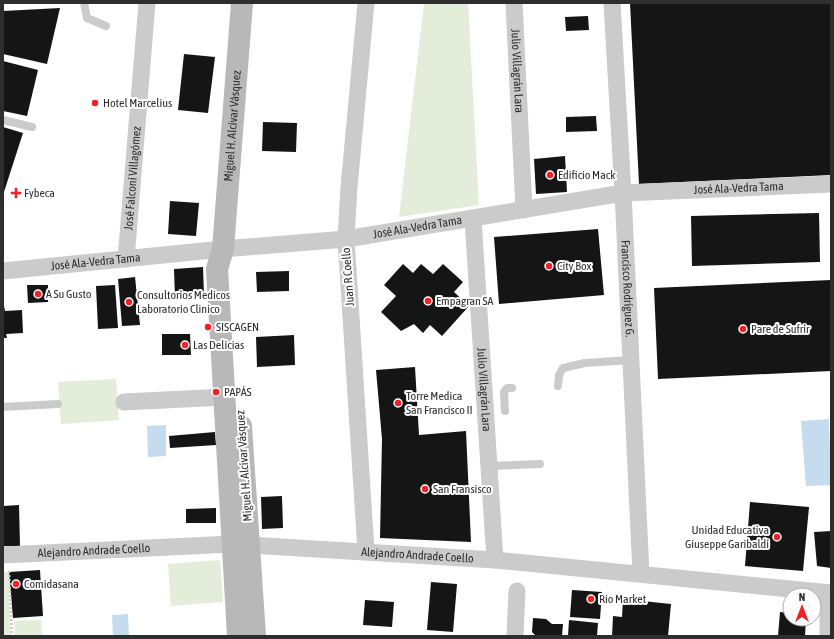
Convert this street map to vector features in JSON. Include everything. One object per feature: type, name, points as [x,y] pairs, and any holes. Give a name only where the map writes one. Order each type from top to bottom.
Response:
[{"type":"street","name":"José Falconí Villagómez","points":[[126,259],[147,3]]},
{"type":"street","name":"Miguel H. Alcívar Vásquez","points":[[242,3],[223,249],[217,269],[225,397],[241,545],[255,636]]},
{"type":"street","name":"Juan R Coello","points":[[366,3],[349,187],[346,239],[366,551]]},
{"type":"street","name":"Julio Villagrán Lara","points":[[514,3],[524,210]]},
{"type":"street","name":"Francísco Rodríguez G.","points":[[612,3],[623,193],[641,574]]},
{"type":"street","name":"José Ala-Vedra Tama","points":[[3,270],[346,239],[623,193],[831,184]]},
{"type":"street","name":"Julio Villagrán Lara","points":[[473,219],[495,560]]},
{"type":"street","name":"Miguel H. Alcívar Vásquez","points":[[223,249],[229,266],[241,545],[238,636]]},
{"type":"street","points":[[124,402],[225,397]]},
{"type":"street","name":"Alejandro Andrade Coello","points":[[6,555],[241,545],[366,551],[495,560],[830,593]]},
{"type":"street","points":[[515,636],[517,591]]},
{"type":"street","points":[[828,636],[830,593]]},
{"type":"lane","points":[[84,3],[87,18],[106,26]]},
{"type":"lane","points":[[3,120],[32,127]]},
{"type":"lane","points":[[558,386],[558,375],[563,368],[585,363],[631,360]]},
{"type":"lane","points":[[505,411],[504,392],[507,388],[512,388]]},
{"type":"lane","points":[[3,407],[58,404]]},
{"type":"lane","points":[[489,466],[540,464]]},
{"type":"path","points":[[6,555],[12,636]]},
{"type":"green space","points":[[424,3],[468,3],[479,205],[399,217]]},
{"type":"green space","points":[[116,379],[119,420],[61,424],[58,382]]},
{"type":"green space","points":[[220,560],[223,602],[171,606],[168,564]]},
{"type":"green space","points":[[3,572],[8,572],[11,636],[3,636]]},
{"type":"green space","points":[[41,620],[42,636],[15,636],[14,621]]},
{"type":"water","points":[[829,419],[831,485],[806,486],[801,421]]},
{"type":"water","points":[[166,425],[166,456],[148,457],[147,426]]},
{"type":"water","points":[[128,614],[129,636],[113,636],[112,615]]},
{"type":"building","points":[[630,3],[831,3],[831,175],[639,184]]},
{"type":"building","points":[[60,8],[47,64],[3,54],[3,11]]},
{"type":"building","points":[[588,16],[589,30],[566,31],[565,17]]},
{"type":"building","points":[[184,54],[215,57],[208,113],[178,110]]},
{"type":"building","points":[[3,61],[38,70],[27,116],[3,111]]},
{"type":"building","points":[[596,116],[597,131],[566,132],[566,117]]},
{"type":"building","points":[[263,122],[297,123],[296,152],[262,151]]},
{"type":"building","points":[[3,127],[23,133],[3,195]]},
{"type":"building","name":"Edificio Mack","points":[[565,156],[567,192],[536,194],[534,159]]},
{"type":"building","points":[[170,201],[199,203],[196,236],[168,234]]},
{"type":"building","points":[[819,213],[820,262],[692,266],[691,216]]},
{"type":"building","name":"City Box","points":[[598,229],[604,295],[499,304],[494,237]]},
{"type":"building","name":"Empagran SA","points":[[403,264],[413,273],[421,264],[433,274],[443,264],[463,282],[454,292],[469,306],[442,336],[430,325],[423,333],[414,324],[401,331],[381,312],[396,296],[384,285]]},
{"type":"building","points":[[203,267],[204,296],[175,298],[174,269]]},
{"type":"building","points":[[289,271],[289,291],[257,292],[256,272]]},
{"type":"building","name":"Consultorios Medicos Laboratorio Clinico","points":[[135,277],[140,325],[122,326],[118,279]]},
{"type":"building","name":"Pare de Sufrir","points":[[831,280],[831,371],[658,379],[654,288]]},
{"type":"building","name":"A Su Gusto","points":[[27,285],[48,285],[48,302],[28,303]]},
{"type":"building","points":[[115,285],[118,328],[98,329],[96,286]]},
{"type":"building","points":[[3,300],[5,311],[22,310],[23,333],[6,334],[7,338],[3,338]]},
{"type":"building","points":[[162,334],[190,334],[191,355],[162,355]]},
{"type":"building","points":[[294,335],[295,365],[257,367],[256,337]]},
{"type":"building","name":"San Fransisco","points":[[415,367],[419,435],[466,431],[471,542],[380,538],[382,439],[376,370]]},
{"type":"building","points":[[215,432],[216,445],[170,448],[169,436]]},
{"type":"building","points":[[282,496],[283,528],[262,529],[261,497]]},
{"type":"building","name":"Unidad Educativa Giuseppe Garibaldi","points":[[750,502],[809,507],[803,571],[745,566]]},
{"type":"building","points":[[19,505],[20,546],[3,546],[3,506]]},
{"type":"building","points":[[216,508],[216,523],[186,523],[186,509]]},
{"type":"building","points":[[831,531],[831,568],[817,566],[814,532]]},
{"type":"building","points":[[40,570],[43,616],[13,618],[9,572]]},
{"type":"building","points":[[431,582],[457,584],[453,632],[427,630]]},
{"type":"building","points":[[572,590],[602,592],[600,619],[570,617]]},
{"type":"building","points":[[623,599],[671,604],[668,636],[612,636],[613,616],[622,617]]},
{"type":"building","points":[[365,600],[394,602],[392,627],[363,625]]},
{"type":"building","points":[[780,612],[782,612],[782,627],[806,627],[805,636],[778,636]]},
{"type":"building","points":[[533,618],[546,619],[552,624],[563,624],[562,636],[536,636],[532,632]]},
{"type":"building","points":[[569,620],[598,623],[597,636],[568,636]]},
{"type":"place","name":"Hotel Marcelius","points":[[95,103]]},
{"type":"place","name":"Edificio Mack","points":[[550,175]]},
{"type":"place","name":"Fybeca","points":[[16,193]]},
{"type":"place","name":"City Box","points":[[549,266]]},
{"type":"place","name":"A Su Gusto","points":[[38,294]]},
{"type":"place","name":"Empagran SA","points":[[428,301]]},
{"type":"place","name":"Consultorios Medicos Laboratorio Clinico","points":[[129,302]]},
{"type":"place","name":"SISCAGEN","points":[[208,327]]},
{"type":"place","name":"Pare de Sufrir","points":[[743,329]]},
{"type":"place","name":"Las Delicias","points":[[185,345]]},
{"type":"place","name":"PAPÁS","points":[[216,392]]},
{"type":"place","name":"Torre Medica San Francisco II","points":[[398,403]]},
{"type":"place","name":"San Fransisco","points":[[425,489]]},
{"type":"place","name":"Unidad Educativa Giuseppe Garibaldi","points":[[777,537]]},
{"type":"place","name":"Comidasana","points":[[16,584]]},
{"type":"place","name":"Río Market","points":[[591,599]]}]
